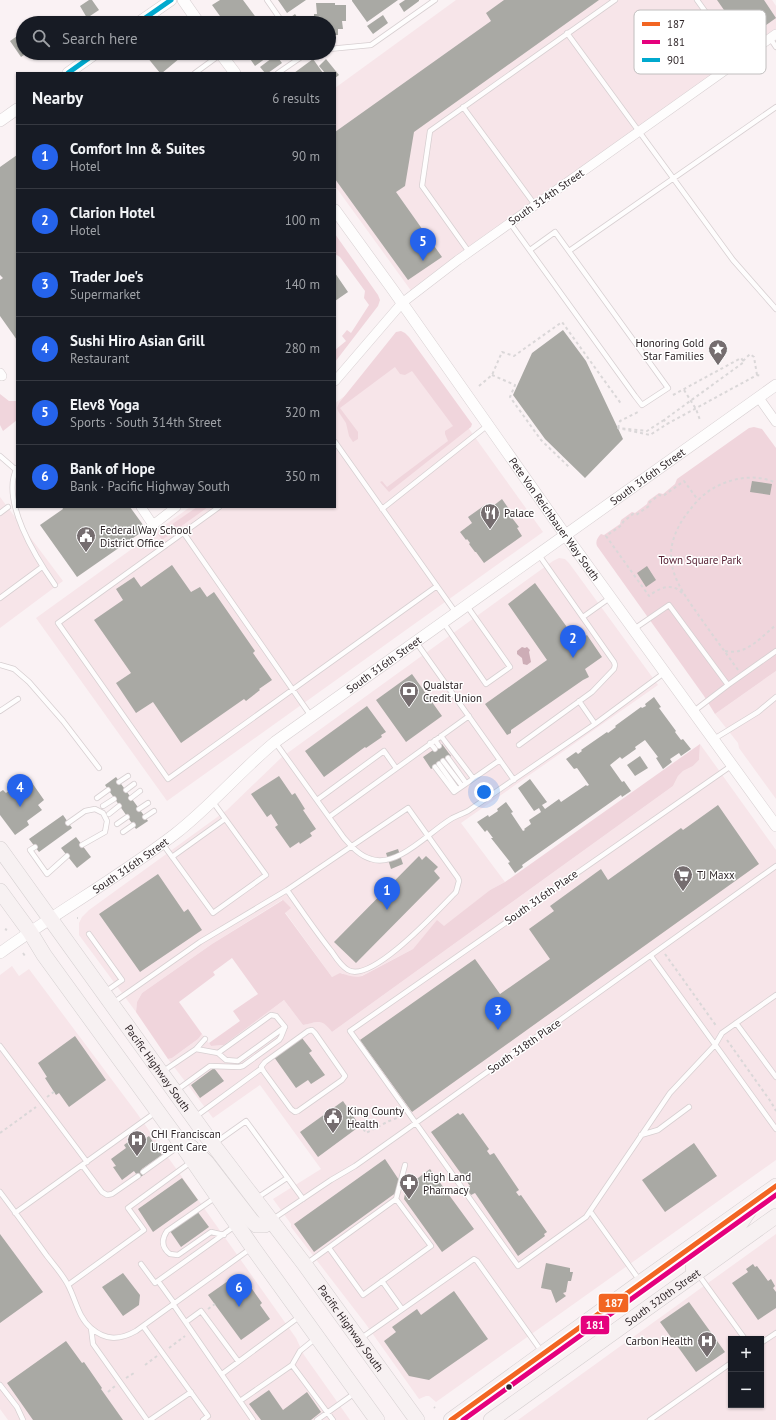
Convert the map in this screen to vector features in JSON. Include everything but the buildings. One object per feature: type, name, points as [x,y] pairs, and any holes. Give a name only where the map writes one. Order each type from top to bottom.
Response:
[{"type":"main road","name":"Pacific Highway South","points":[[0,849],[193,1118],[305,1265],[417,1420]]},
{"type":"main road","points":[[0,891],[30,932],[44,955],[182,1145],[252,1248],[377,1420]]},
{"type":"main road","points":[[168,1126],[207,1162],[256,1225],[265,1225],[270,1221]]},
{"type":"main road","points":[[451,1420],[776,1186]]},
{"type":"main road","points":[[697,1273],[693,1268],[694,1260],[736,1230],[755,1201]]},
{"type":"main road","name":"South 320th Street","points":[[491,1420],[776,1216]]},
{"type":"street","points":[[148,16],[171,0]]},
{"type":"street","points":[[183,0],[194,16]]},
{"type":"street","points":[[69,72],[86,60]]},
{"type":"street","points":[[225,60],[234,72]]},
{"type":"street","name":"South 314th Street","points":[[336,380],[402,303],[510,222],[720,74]]},
{"type":"street","points":[[0,121],[16,110]]},
{"type":"street","name":"Pete Von Reichbauer Way South","points":[[336,211],[566,536],[666,672],[776,826]]},
{"type":"street","name":"South 316th Street","points":[[0,954],[162,843],[212,801],[258,756],[275,742],[776,386]]},
{"type":"street","points":[[759,398],[776,422]]},
{"type":"street","points":[[141,508],[153,524],[174,509]]},
{"type":"lane","points":[[266,0],[278,16]]},
{"type":"lane","points":[[336,48],[372,45],[435,0]]},
{"type":"lane","points":[[469,252],[422,186],[430,131],[615,0]]},
{"type":"lane","points":[[697,0],[704,10]]},
{"type":"lane","points":[[567,34],[733,260],[776,309]]},
{"type":"lane","points":[[773,36],[776,47]]},
{"type":"lane","points":[[196,72],[211,60]]},
{"type":"lane","points":[[279,72],[296,60]]},
{"type":"lane","points":[[463,107],[535,205]]},
{"type":"lane","points":[[569,251],[776,107]]},
{"type":"lane","points":[[510,222],[530,250],[642,405],[668,388],[555,232],[530,250]]},
{"type":"lane","points":[[382,509],[488,425]]},
{"type":"lane","points":[[336,443],[456,613]]},
{"type":"lane","points":[[0,456],[16,468],[7,481]]},
{"type":"lane","points":[[7,501],[10,515]]},
{"type":"lane","points":[[0,513],[8,507]]},
{"type":"lane","points":[[218,508],[58,623],[168,779],[437,586]]},
{"type":"lane","points":[[183,532],[312,716]]},
{"type":"lane","points":[[19,534],[55,585]]},
{"type":"lane","points":[[519,745],[592,692],[614,669],[615,665],[539,555]]},
{"type":"lane","points":[[0,598],[42,567]]},
{"type":"lane","points":[[583,617],[611,597]]},
{"type":"lane","points":[[634,629],[669,605],[728,685]]},
{"type":"lane","points":[[443,622],[486,684],[510,667],[467,606]]},
{"type":"lane","points":[[416,642],[514,780]]},
{"type":"lane","points":[[694,711],[776,651]]},
{"type":"lane","points":[[0,666],[14,669],[29,682],[63,721],[99,768]]},
{"type":"lane","points":[[275,742],[352,847],[363,856],[377,860],[388,860],[405,852],[452,818],[468,811],[514,780],[595,724],[666,672]]},
{"type":"lane","points":[[714,739],[758,712],[776,698]]},
{"type":"lane","points":[[0,711],[18,699]]},
{"type":"lane","points":[[579,701],[595,724]]},
{"type":"lane","points":[[329,817],[469,716]]},
{"type":"lane","points":[[441,736],[473,778]]},
{"type":"lane","points":[[433,742],[437,748]]},
{"type":"lane","points":[[424,748],[428,754]]},
{"type":"lane","points":[[317,800],[384,751],[396,768]]},
{"type":"lane","points":[[446,760],[464,785]]},
{"type":"lane","points":[[437,766],[455,791],[500,760]]},
{"type":"lane","name":"South 316th Place","points":[[409,1114],[350,1031],[733,765]]},
{"type":"lane","points":[[119,782],[128,776]]},
{"type":"lane","points":[[126,790],[134,784]]},
{"type":"lane","points":[[97,798],[108,790]]},
{"type":"lane","points":[[131,798],[140,791]]},
{"type":"lane","points":[[104,806],[114,798]]},
{"type":"lane","points":[[162,843],[213,913],[266,875],[212,801]]},
{"type":"lane","points":[[139,809],[148,803]]},
{"type":"lane","points":[[109,814],[120,806]]},
{"type":"lane","points":[[108,999],[288,890],[408,808],[459,881],[458,889],[405,944],[387,957],[364,970],[357,972],[349,971],[340,962],[325,944],[288,890]]},
{"type":"lane","points":[[68,823],[85,811],[95,809],[103,813],[108,821],[105,832],[82,845]]},
{"type":"lane","points":[[145,818],[154,811]]},
{"type":"lane","points":[[117,824],[127,817]]},
{"type":"lane","points":[[172,857],[225,819]]},
{"type":"lane","points":[[123,832],[133,825]]},
{"type":"lane","points":[[34,847],[30,850],[47,874],[67,856]]},
{"type":"lane","name":"South 318th Place","points":[[270,1221],[331,1180],[355,1166],[776,866]]},
{"type":"lane","points":[[89,934],[122,980],[108,999]]},
{"type":"lane","points":[[651,956],[776,1129]]},
{"type":"lane","points":[[409,1114],[518,1266],[586,1217],[670,1093],[715,1045],[722,1033],[776,995]]},
{"type":"lane","points":[[218,1053],[271,1015],[276,1015],[284,1027]]},
{"type":"lane","points":[[736,1023],[775,1075]]},
{"type":"lane","points":[[196,1048],[218,1053],[226,1060],[238,1061],[284,1027]]},
{"type":"lane","points":[[175,1092],[210,1066],[242,1066],[279,1040],[284,1027]]},
{"type":"lane","points":[[193,1118],[262,1068],[263,1064],[308,1031],[312,1030],[315,1033],[345,1076],[336,1085],[295,1112],[291,1109],[262,1068]]},
{"type":"lane","points":[[161,1073],[196,1048],[205,1039]]},
{"type":"lane","points":[[0,1046],[84,1163],[102,1192],[107,1195],[112,1194],[138,1176]]},
{"type":"lane","points":[[641,1135],[658,1130],[689,1107]]},
{"type":"lane","points":[[15,1212],[157,1111]]},
{"type":"lane","points":[[213,1145],[246,1121],[303,1199]]},
{"type":"lane","points":[[143,1172],[182,1145]]},
{"type":"lane","points":[[68,1285],[144,1230],[128,1208],[193,1161]]},
{"type":"lane","points":[[305,1265],[396,1199],[405,1165]]},
{"type":"lane","points":[[254,1200],[287,1178]]},
{"type":"lane","points":[[0,1192],[68,1285],[81,1316],[91,1328],[104,1336],[119,1338],[129,1335],[252,1248]]},
{"type":"lane","points":[[218,1196],[167,1231],[163,1240],[163,1246],[170,1254],[178,1255],[211,1232],[224,1235]]},
{"type":"lane","points":[[329,1248],[363,1295],[430,1246],[396,1199]]},
{"type":"lane","points":[[590,1211],[641,1282]]},
{"type":"lane","points":[[141,1264],[155,1283],[237,1225]]},
{"type":"lane","points":[[359,1340],[469,1262],[475,1260],[543,1353]]},
{"type":"lane","points":[[697,1273],[743,1336]]},
{"type":"lane","points":[[158,1281],[253,1420]]},
{"type":"lane","points":[[382,1281],[402,1309]]},
{"type":"lane","points":[[186,1322],[201,1311],[238,1362]]},
{"type":"lane","points":[[222,1374],[302,1315]]},
{"type":"lane","points":[[143,1326],[208,1416],[203,1420]]},
{"type":"lane","points":[[91,1328],[93,1344],[147,1420]]},
{"type":"lane","points":[[764,1341],[776,1333]]},
{"type":"lane","points":[[240,1401],[292,1364],[300,1350],[317,1338]]},
{"type":"lane","points":[[292,1364],[333,1420]]},
{"type":"lane","points":[[650,1420],[728,1365]]},
{"type":"lane","points":[[0,1385],[17,1407],[23,1420]]},
{"type":"lane","points":[[150,1420],[190,1392]]},
{"type":"lane","points":[[317,1420],[357,1392]]},
{"type":"path","points":[[479,386],[492,375],[502,352],[514,356],[562,322],[622,405]]},
{"type":"path","points":[[618,428],[647,431],[744,362],[743,361],[750,354],[754,357],[756,375]]},
{"type":"path","points":[[668,397],[741,358],[743,361]]},
{"type":"path","points":[[492,375],[515,385],[510,397],[541,440],[569,467]]},
{"type":"path","points":[[618,428],[650,435],[756,375],[762,376]]},
{"type":"path","points":[[684,389],[696,409],[700,420]]},
{"type":"path","points":[[618,428],[620,421],[640,411]]},
{"type":"path","points":[[664,420],[667,424]]},
{"type":"path","points":[[684,595],[672,568],[671,546],[675,533],[698,500],[717,486],[736,479],[757,478],[776,483]]},
{"type":"path","points":[[698,500],[684,481],[663,496],[659,496],[654,499],[650,502],[649,506],[636,515],[633,514],[623,522],[622,525],[606,536],[649,596],[660,589],[670,587],[680,590],[697,611],[742,675]]},
{"type":"path","points":[[724,651],[731,652],[744,650],[764,636],[776,625]]},
{"type":"path","points":[[661,948],[776,1110]]},
{"type":"path","points":[[47,1097],[56,1091]]},
{"type":"path","points":[[0,1133],[38,1106]]},
{"type":"path","points":[[360,1124],[366,1133],[394,1118],[409,1114]]},
{"type":"path","points":[[208,1309],[215,1304]]},
{"type":"path","points":[[169,1348],[186,1335]]},
{"type":"path","points":[[145,1365],[158,1356]]},
{"type":"path","points":[[126,1378],[134,1373]]},
{"type":"path","points":[[108,1392],[116,1386]]},
{"type":"shaded area","points":[[456,0],[772,0],[776,6],[776,34],[766,41],[766,10],[634,10],[634,74],[720,74],[412,292],[336,187],[336,87]]},
{"type":"shaded area","points":[[411,348],[543,532],[167,801],[36,618],[189,508],[336,508],[336,402]]},
{"type":"shaded area","points":[[0,497],[63,581],[0,628]]},
{"type":"shaded area","points":[[559,558],[565,559],[569,563],[658,685],[461,823],[505,882],[490,890],[444,927],[437,921],[413,949],[361,976],[356,977],[346,976],[342,973],[332,977],[285,912],[282,900],[212,944],[142,993],[137,1002],[136,1012],[79,935],[79,923],[82,917],[89,910],[227,810],[282,757]]},
{"type":"shaded area","points":[[522,647],[527,647],[530,650],[531,662],[527,665],[523,664],[522,658],[517,654],[517,651]]},
{"type":"shaded area","points":[[776,671],[776,799],[739,748],[738,743],[715,714]]},
{"type":"shaded area","points":[[700,744],[776,850],[776,1160],[436,1402],[429,1396],[419,1399],[365,1323],[291,1227],[291,1224],[273,1199],[321,1169],[260,1085],[213,1118],[168,1059],[172,1058],[198,1039],[202,1034],[211,1046],[224,1045],[284,1000],[303,1025],[321,1021],[326,1024],[332,1032],[673,786],[678,776],[683,771],[693,766],[699,760]]},
{"type":"shaded area","points":[[12,966],[19,976],[29,969],[136,1112],[296,1338],[304,1355],[350,1420],[8,1420],[0,1409],[0,975]]},
{"type":"shaded area","points":[[776,1234],[776,1420],[518,1420]]},
{"type":"green space","points":[[336,235],[380,300],[378,306],[336,361],[336,349],[346,341],[342,336],[347,330],[351,333],[369,305],[364,298],[365,291],[340,257],[336,255]]},
{"type":"green space","points":[[401,331],[409,337],[472,424],[471,427],[389,492],[380,482],[382,481],[387,487],[448,441],[445,431],[453,426],[412,371],[405,375],[400,374],[395,367],[340,408],[358,432],[358,439],[353,442],[349,436],[346,423],[337,408],[339,403],[396,332]]},
{"type":"green space","points":[[0,394],[9,401],[16,401],[16,421],[3,431],[0,425]]},
{"type":"green space","name":"Town Square Park","points":[[754,427],[762,429],[776,448],[776,671],[715,714],[704,696],[597,546],[596,542],[601,534],[604,535],[620,524],[621,520],[632,512],[635,513],[659,493],[663,494],[675,484],[677,479],[749,428]]},
{"type":"green space","points":[[196,508],[207,508],[162,540],[158,534]]},
{"type":"green space","points":[[700,744],[699,760],[678,776],[673,786],[332,1032],[325,1025],[319,1022],[303,1025],[284,1000],[224,1045],[211,1046],[209,1043],[240,1021],[233,1011],[258,994],[232,958],[213,972],[215,975],[179,1002],[202,1034],[198,1039],[172,1058],[168,1059],[136,1012],[137,1002],[142,993],[212,944],[283,900],[291,908],[285,913],[332,977],[340,973],[359,977],[362,976],[413,949],[437,920],[444,926],[490,890],[505,882]]},
{"type":"transit line","name":"901","points":[[148,16],[171,0]]},
{"type":"transit line","name":"901","points":[[69,72],[86,60]]},
{"type":"transit line","name":"187","points":[[451,1420],[776,1186]]},
{"type":"transit line","name":"181","points":[[463,1420],[776,1195]]},
{"type":"place","name":"Elev8 Yoga","points":[[423,261]]},
{"type":"place","name":"Honoring Gold Star Families","points":[[718,366]]},
{"type":"place","name":"Palace","points":[[490,530]]},
{"type":"place","name":"Federal Way School District Office","points":[[86,553]]},
{"type":"place","name":"Clarion Hotel","points":[[573,658]]},
{"type":"place","name":"Qualstar Credit Union","points":[[409,708]]},
{"type":"place","name":"Sushi Hiro Asian Grill","points":[[20,807]]},
{"type":"place","name":"TJ Maxx","points":[[683,892]]},
{"type":"place","name":"Comfort Inn & Suites","points":[[387,910]]},
{"type":"place","name":"Trader Joe's","points":[[498,1030]]},
{"type":"place","name":"King County Health","points":[[333,1134]]},
{"type":"place","name":"CHI Franciscan Urgent Care","points":[[137,1157]]},
{"type":"place","name":"High Land Pharmacy","points":[[409,1200]]},
{"type":"place","name":"Bank of Hope","points":[[239,1307]]},
{"type":"place","name":"Carbon Health","points":[[707,1358]]}]
